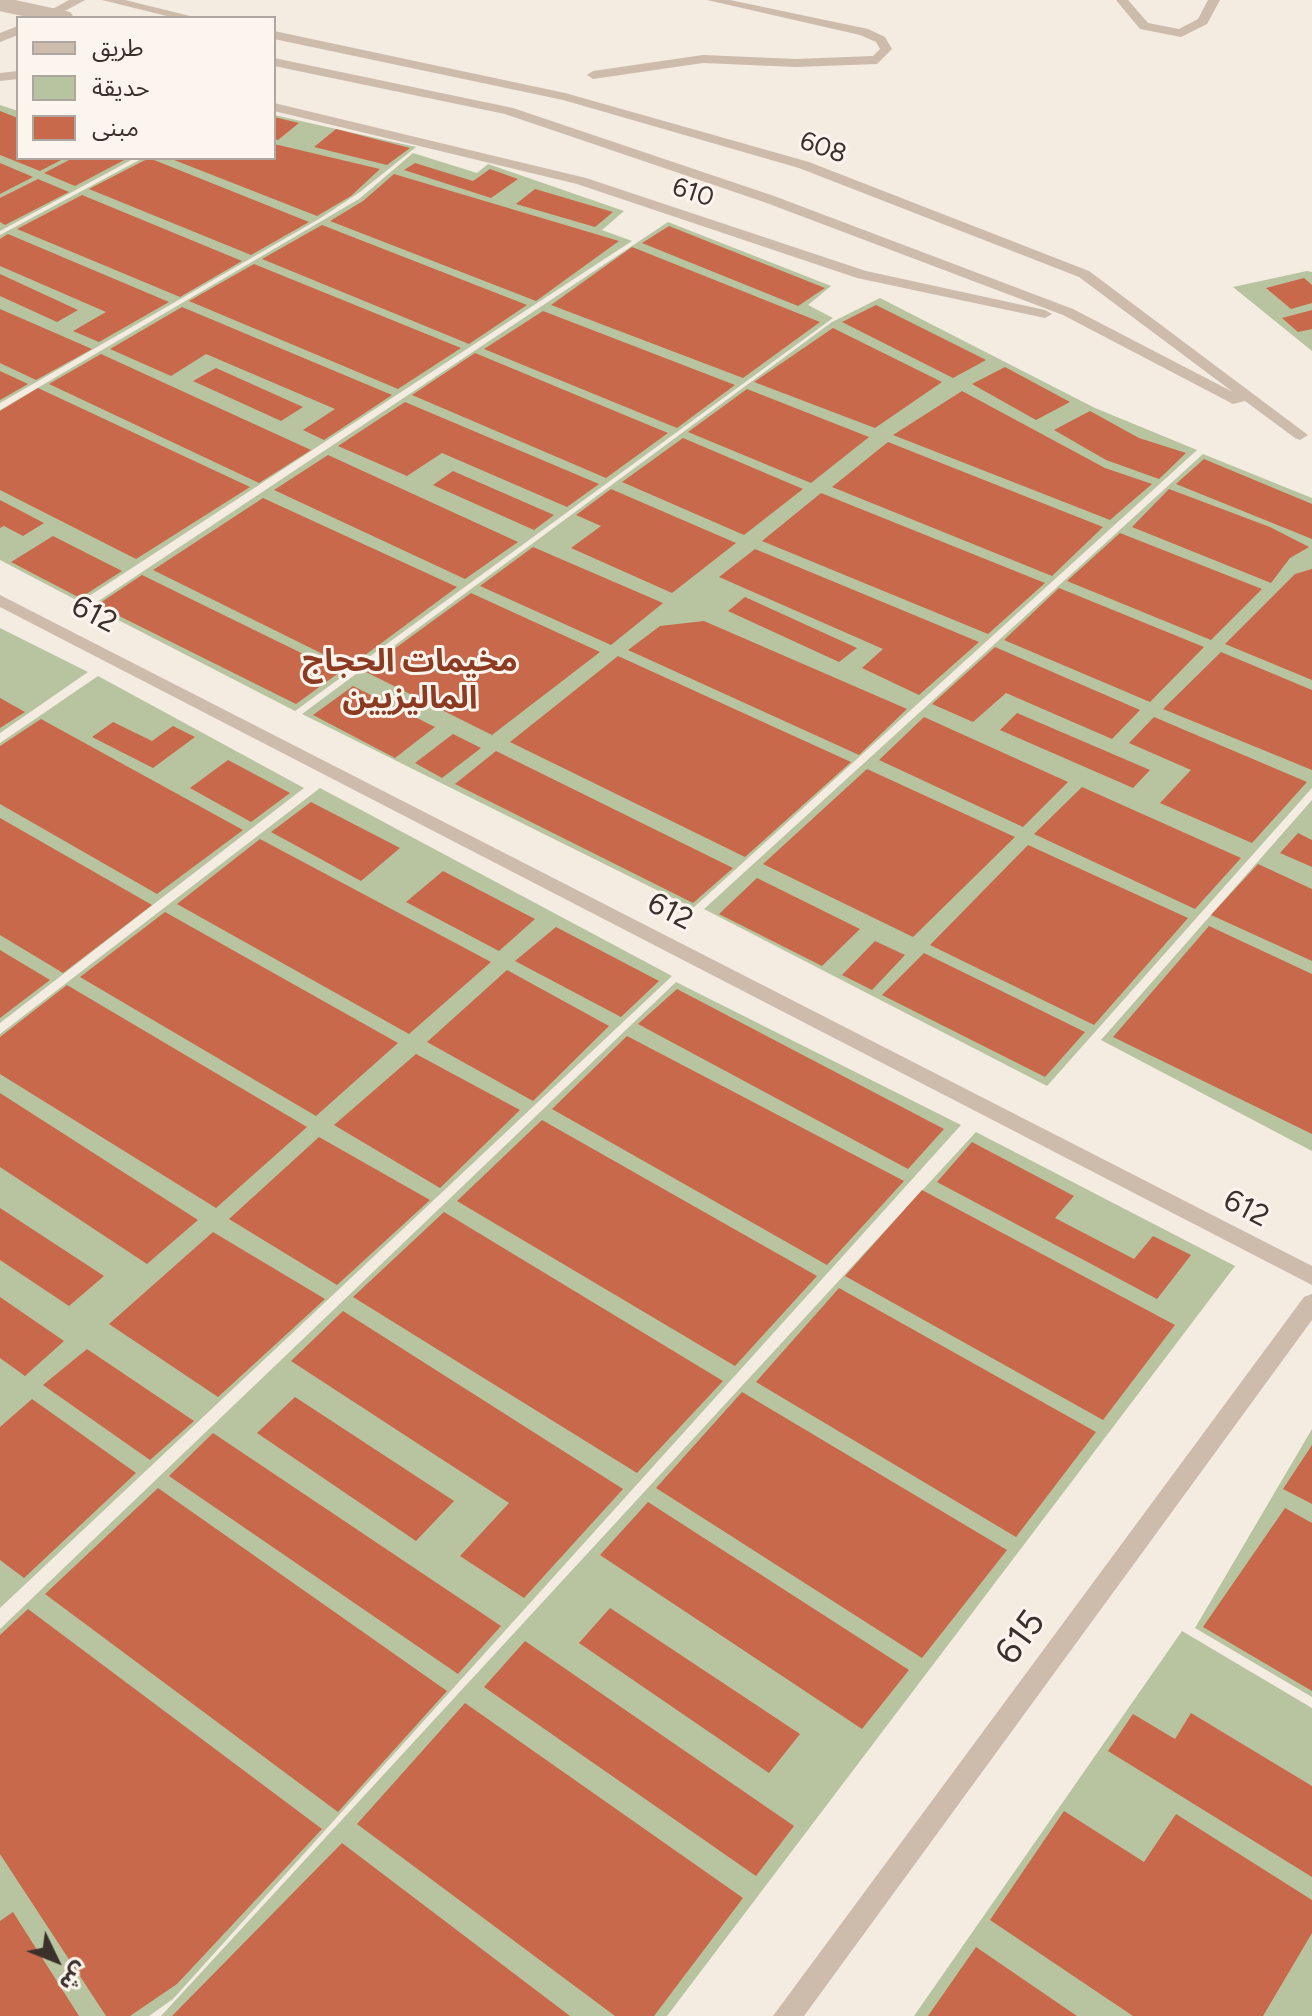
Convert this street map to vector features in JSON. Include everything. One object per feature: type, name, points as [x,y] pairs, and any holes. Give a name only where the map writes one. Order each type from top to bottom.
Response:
[{"type":"street","points":[[46,16],[79,0]]},
{"type":"street","points":[[108,0],[183,16]]},
{"type":"street","points":[[593,75],[703,59],[796,63],[877,60],[886,49],[881,40],[864,32],[713,0]]},
{"type":"street","points":[[1122,0],[1144,26],[1181,33],[1203,21],[1214,0]]},
{"type":"street","points":[[0,4],[57,16]]},
{"type":"street","name":"608","points":[[276,35],[565,97],[804,165],[1084,274],[1306,438]]},
{"type":"street","name":"608","points":[[276,62],[508,111],[769,199],[1068,312],[1306,438]]},
{"type":"street","name":"610","points":[[276,107],[581,181],[862,275],[1096,325]]},
{"type":"street","name":"612","points":[[0,600],[1312,1276]]},
{"type":"street","name":"615","points":[[787,2016],[1312,1303]]},
{"type":"green space","points":[[0,105],[16,110],[16,160],[131,160],[0,231]]},
{"type":"green space","points":[[276,115],[416,147],[360,192],[319,219],[0,403],[0,235],[139,160],[276,160]]},
{"type":"green space","points":[[413,153],[477,173],[488,164],[624,211],[602,230],[632,241],[80,602],[0,560],[0,410],[359,199]]},
{"type":"green space","points":[[668,222],[831,286],[808,305],[833,318],[295,711],[91,606]]},
{"type":"green space","points":[[1312,272],[1312,351],[1233,287]]},
{"type":"green space","points":[[880,298],[1095,408],[1197,450],[693,908],[302,714],[832,322]]},
{"type":"green space","points":[[1203,454],[1312,498],[1312,788],[1047,1086],[704,909]]},
{"type":"green space","points":[[0,628],[88,672],[0,733]]},
{"type":"green space","points":[[98,676],[304,788],[0,1023],[0,743]]},
{"type":"green space","points":[[320,788],[672,976],[0,1608],[0,1034]]},
{"type":"green space","points":[[1312,800],[1312,1151],[1101,1040]]},
{"type":"green space","points":[[676,982],[961,1125],[173,1999],[149,2016],[0,2016],[0,1629]]},
{"type":"green space","points":[[976,1132],[1235,1266],[667,2016],[161,2016]]},
{"type":"green space","points":[[1312,1429],[1312,1697],[1195,1628]]},
{"type":"green space","points":[[1182,1631],[1312,1708],[1312,2016],[914,2016]]},
{"type":"building","points":[[0,111],[16,117],[16,160],[61,160],[40,171],[0,155]]},
{"type":"building","points":[[276,117],[299,123],[278,140]]},
{"type":"building","points":[[336,129],[410,148],[387,165],[314,147]]},
{"type":"building","points":[[276,144],[380,169],[351,196],[317,216],[174,160],[276,160]]},
{"type":"building","points":[[69,160],[124,160],[75,186],[44,173]]},
{"type":"building","points":[[145,160],[154,160],[309,222],[251,255],[89,189]]},
{"type":"building","points":[[0,163],[33,177],[0,194]]},
{"type":"building","points":[[415,163],[473,181],[490,169],[518,179],[491,198],[404,170]]},
{"type":"building","points":[[394,174],[619,241],[536,301],[330,221],[363,201]]},
{"type":"building","points":[[38,179],[69,192],[5,225],[0,222],[0,198]]},
{"type":"building","points":[[535,189],[613,212],[595,227],[516,204]]},
{"type":"building","points":[[82,195],[242,261],[180,297],[17,229]]},
{"type":"building","points":[[322,225],[527,305],[469,344],[262,259]]},
{"type":"building","points":[[669,226],[825,288],[798,306],[642,243]]},
{"type":"building","points":[[8,234],[169,302],[99,342],[73,331],[106,312],[0,266],[0,239]]},
{"type":"building","points":[[632,247],[820,322],[743,378],[551,305]]},
{"type":"building","points":[[254,264],[461,348],[398,389],[189,301]]},
{"type":"building","points":[[0,274],[78,310],[57,322],[0,296]]},
{"type":"building","points":[[1304,278],[1312,285],[1312,303],[1291,309],[1266,288]]},
{"type":"building","points":[[876,305],[986,360],[953,378],[842,322]]},
{"type":"building","points":[[182,307],[392,395],[324,440],[303,430],[335,409],[206,354],[171,376],[110,349]]},
{"type":"building","points":[[0,309],[92,349],[36,380],[0,363]]},
{"type":"building","points":[[1312,310],[1312,329],[1298,332],[1282,318]]},
{"type":"building","points":[[543,311],[735,385],[677,428],[484,349]]},
{"type":"building","points":[[833,328],[942,382],[875,428],[754,382]]},
{"type":"building","points":[[475,353],[668,433],[606,478],[412,395]]},
{"type":"building","points":[[101,354],[311,450],[259,483],[49,384]]},
{"type":"building","points":[[1005,367],[1070,402],[1036,420],[972,384]]},
{"type":"building","points":[[216,368],[303,407],[281,421],[193,381]]},
{"type":"building","points":[[0,371],[28,384],[0,400]]},
{"type":"building","points":[[38,388],[250,487],[136,559],[0,490],[0,411]]},
{"type":"building","points":[[747,389],[869,437],[811,483],[688,432]]},
{"type":"building","points":[[962,391],[1105,468],[1152,484],[1110,520],[893,435]]},
{"type":"building","points":[[405,402],[599,484],[567,507],[442,453],[407,476],[338,446]]},
{"type":"building","points":[[1090,411],[1139,438],[1186,453],[1159,479],[1106,460],[1054,430]]},
{"type":"building","points":[[683,438],[803,489],[744,535],[622,482]]},
{"type":"building","points":[[888,442],[1103,527],[1052,576],[832,487]]},
{"type":"building","points":[[328,455],[518,542],[465,579],[274,490]]},
{"type":"building","points":[[1204,459],[1312,504],[1312,539],[1176,484]]},
{"type":"building","points":[[453,471],[554,515],[534,530],[433,485]]},
{"type":"building","points":[[611,489],[736,543],[672,593],[571,548],[601,526],[576,515]]},
{"type":"building","points":[[1169,489],[1270,527],[1309,547],[1290,558],[1271,583],[1132,527]]},
{"type":"building","points":[[821,493],[1045,583],[988,634],[762,541]]},
{"type":"building","points":[[263,498],[457,587],[349,667],[153,570]]},
{"type":"building","points":[[0,500],[44,523],[23,536],[4,526],[0,528]]},
{"type":"building","points":[[1120,533],[1262,589],[1211,640],[1067,581]]},
{"type":"building","points":[[53,536],[122,571],[80,598],[11,562]]},
{"type":"building","points":[[533,547],[663,603],[611,645],[480,586]]},
{"type":"building","points":[[755,549],[979,642],[919,695],[862,668],[883,649],[719,577]]},
{"type":"building","points":[[1312,569],[1312,680],[1225,644],[1295,574]]},
{"type":"building","points":[[142,575],[340,672],[296,704],[97,605]]},
{"type":"building","points":[[1059,588],[1204,647],[1150,702],[1004,640]]},
{"type":"building","points":[[471,593],[600,652],[492,735],[364,671]]},
{"type":"building","points":[[745,597],[857,648],[839,662],[728,611]]},
{"type":"building","points":[[704,621],[907,709],[859,755],[628,650],[660,626]]},
{"type":"building","points":[[995,647],[1140,710],[1112,739],[1006,693],[973,722],[932,704]]},
{"type":"building","points":[[1221,652],[1312,690],[1312,770],[1163,709]]},
{"type":"building","points":[[618,656],[851,762],[745,857],[510,742]]},
{"type":"building","points":[[353,686],[435,727],[395,758],[313,715]]},
{"type":"building","points":[[0,698],[25,712],[0,728]]},
{"type":"building","points":[[1017,713],[1150,770],[1133,788],[1000,730]]},
{"type":"building","points":[[924,717],[1068,782],[1023,827],[879,760]]},
{"type":"building","points":[[1154,717],[1307,782],[1252,843],[1160,803],[1191,770],[1129,743]]},
{"type":"building","points":[[41,719],[243,830],[157,894],[0,804],[0,746]]},
{"type":"building","points":[[113,722],[152,741],[173,726],[195,737],[153,768],[92,737]]},
{"type":"building","points":[[453,734],[481,748],[442,778],[415,763]]},
{"type":"building","points":[[496,751],[733,868],[693,903],[455,784]]},
{"type":"building","points":[[228,760],[290,793],[251,822],[190,788]]},
{"type":"building","points":[[867,769],[1015,837],[913,937],[763,864]]},
{"type":"building","points":[[1082,787],[1241,858],[1195,909],[1034,834]]},
{"type":"building","points":[[311,802],[400,848],[361,881],[271,832]]},
{"type":"building","points":[[0,818],[152,905],[63,973],[0,935]]},
{"type":"building","points":[[1298,833],[1312,840],[1312,867],[1280,853]]},
{"type":"building","points":[[260,839],[491,962],[409,1034],[177,904]]},
{"type":"building","points":[[1028,845],[1188,918],[1094,1025],[930,945]]},
{"type":"building","points":[[1258,864],[1312,889],[1312,961],[1211,915]]},
{"type":"building","points":[[443,871],[535,919],[499,951],[406,902]]},
{"type":"building","points":[[757,878],[860,929],[822,966],[719,914]]},
{"type":"building","points":[[165,912],[398,1043],[316,1116],[80,977]]},
{"type":"building","points":[[1209,926],[1312,974],[1312,1134],[1113,1037]]},
{"type":"building","points":[[556,927],[659,981],[621,1017],[515,961]]},
{"type":"building","points":[[875,941],[905,955],[872,990],[842,975]]},
{"type":"building","points":[[0,950],[50,980],[0,1018]]},
{"type":"building","points":[[924,953],[1085,1032],[1045,1077],[882,995]]},
{"type":"building","points":[[507,970],[609,1026],[533,1101],[427,1042]]},
{"type":"building","points":[[67,985],[307,1127],[216,1208],[0,1074],[0,1037]]},
{"type":"building","points":[[677,989],[944,1129],[908,1169],[638,1024]]},
{"type":"building","points":[[627,1036],[904,1181],[827,1265],[552,1109]]},
{"type":"building","points":[[416,1054],[520,1110],[440,1188],[334,1125]]},
{"type":"building","points":[[0,1093],[198,1220],[147,1264],[0,1167]]},
{"type":"building","points":[[542,1120],[817,1276],[735,1366],[457,1201]]},
{"type":"building","points":[[319,1137],[430,1200],[337,1285],[229,1219]]},
{"type":"building","points":[[972,1142],[1074,1196],[1055,1218],[1134,1259],[1153,1236],[1191,1255],[1157,1299],[937,1182]]},
{"type":"building","points":[[922,1190],[1175,1325],[1103,1420],[845,1276]]},
{"type":"building","points":[[0,1208],[104,1276],[69,1306],[0,1260]]},
{"type":"building","points":[[444,1212],[723,1381],[637,1473],[353,1297]]},
{"type":"building","points":[[213,1232],[325,1299],[218,1397],[109,1324]]},
{"type":"building","points":[[839,1288],[1096,1432],[1016,1537],[756,1382]]},
{"type":"building","points":[[0,1297],[64,1341],[25,1376],[0,1358]]},
{"type":"building","points":[[343,1311],[623,1489],[524,1598],[460,1556],[509,1503],[291,1361]]},
{"type":"building","points":[[87,1349],[194,1421],[150,1460],[43,1385]]},
{"type":"building","points":[[742,1392],[1007,1550],[922,1658],[656,1488]]},
{"type":"building","points":[[295,1397],[454,1501],[416,1541],[257,1433]]},
{"type":"building","points":[[32,1399],[136,1473],[24,1578],[0,1560],[0,1427]]},
{"type":"building","points":[[213,1433],[501,1626],[458,1674],[169,1476]]},
{"type":"building","points":[[1312,1445],[1312,1504],[1283,1489]]},
{"type":"building","points":[[158,1488],[447,1691],[338,1812],[45,1594]]},
{"type":"building","points":[[648,1502],[909,1670],[862,1729],[600,1555]]},
{"type":"building","points":[[1285,1508],[1312,1523],[1312,1691],[1203,1627]]},
{"type":"building","points":[[610,1608],[800,1734],[769,1773],[579,1643]]},
{"type":"building","points":[[28,1609],[322,1829],[177,1984],[130,2016],[106,2016],[0,1854],[0,1635]]},
{"type":"building","points":[[525,1641],[794,1826],[756,1876],[484,1687]]},
{"type":"building","points":[[465,1703],[743,1898],[654,2016],[615,2016],[357,1824]]},
{"type":"building","points":[[1191,1713],[1312,1786],[1312,1877],[1108,1751],[1133,1714],[1175,1739]]},
{"type":"building","points":[[1064,1811],[1144,1862],[1176,1814],[1312,1900],[1312,1933],[1263,2016],[1133,2016],[990,1920]]},
{"type":"building","points":[[342,1843],[570,2016],[172,2016]]},
{"type":"building","points":[[13,1912],[79,2016],[0,2016],[0,1921]]},
{"type":"building","points":[[976,1947],[1077,2016],[928,2016]]},
{"type":"district","name":"مخيمات الحجاج الماليزيين","points":[[410,680]]}]
